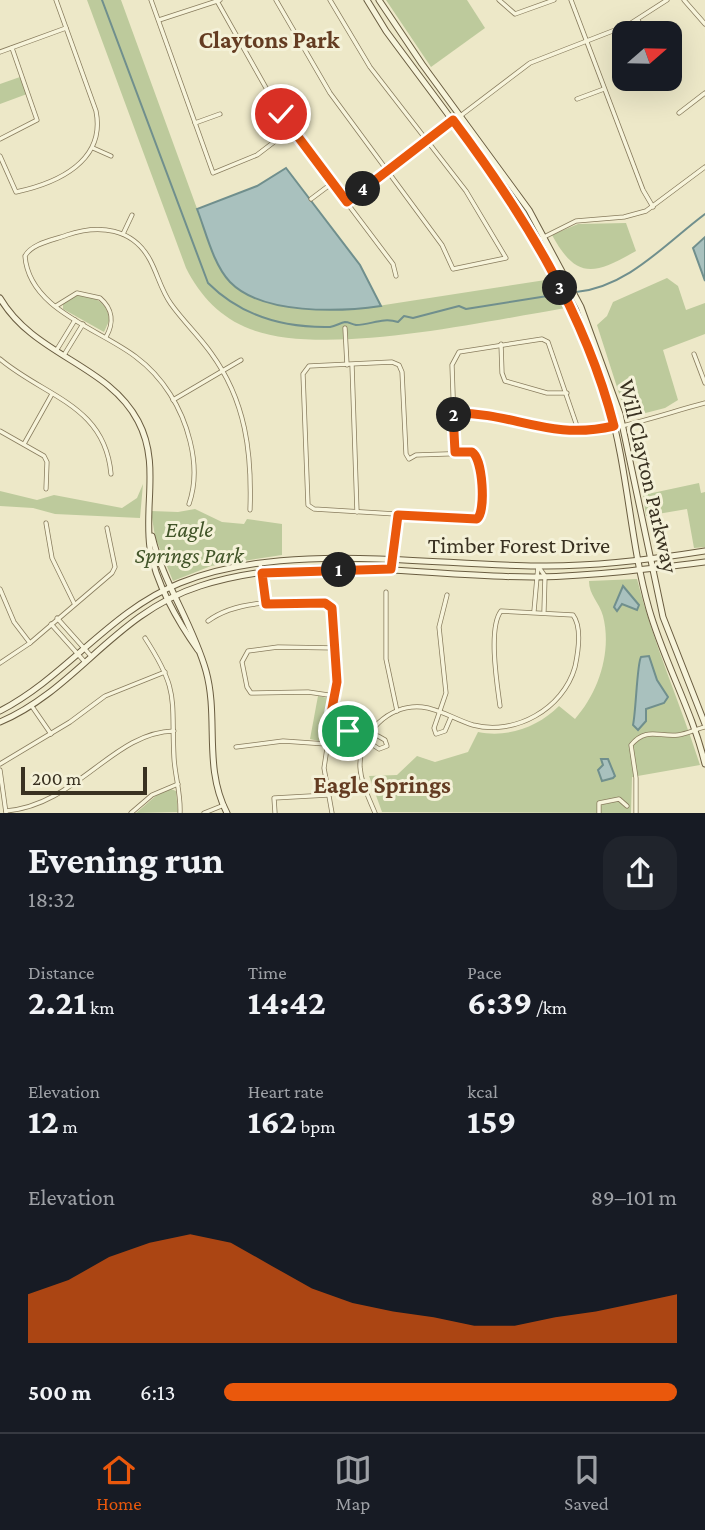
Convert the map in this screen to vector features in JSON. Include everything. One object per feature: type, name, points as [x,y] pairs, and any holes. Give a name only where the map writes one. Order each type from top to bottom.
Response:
[{"type":"main road","name":"Will Clayton Parkway","points":[[368,0],[408,60],[494,175],[536,241],[583,337],[614,426],[641,570],[660,644],[696,729],[705,764]]},
{"type":"main road","name":"Will Clayton Parkway","points":[[379,0],[414,54],[501,169],[545,236],[578,300],[592,333],[622,424],[667,629],[705,725]]},
{"type":"main road","points":[[408,60],[414,54]]},
{"type":"main road","points":[[494,175],[501,169]]},
{"type":"main road","points":[[0,298],[2,306],[22,328],[114,390],[139,423],[151,465],[148,523],[152,558],[169,599],[198,650]]},
{"type":"main road","points":[[583,337],[592,333]]},
{"type":"main road","points":[[148,523],[198,650],[210,691],[213,769],[228,813]]},
{"type":"main road","name":"Timber Forest Drive","points":[[0,711],[35,692],[85,648],[165,590],[236,565],[260,561],[595,565],[705,551]]},
{"type":"main road","name":"Timber Forest Drive","points":[[0,722],[32,705],[85,662],[117,631],[176,595],[224,579],[262,573],[391,569],[535,577],[653,569],[705,562]]},
{"type":"street","points":[[0,156],[16,192],[66,175],[82,163],[93,148],[98,122],[56,0]]},
{"type":"street","points":[[151,0],[213,173],[257,155],[291,129]]},
{"type":"street","points":[[276,0],[326,86],[442,245],[453,269],[506,258],[466,191],[370,67],[330,0]]},
{"type":"street","points":[[499,0],[514,14],[554,0]]},
{"type":"street","points":[[571,0],[653,207]]},
{"type":"street","points":[[347,202],[530,63],[638,20],[667,0]]},
{"type":"street","points":[[684,0],[705,24]]},
{"type":"street","points":[[158,20],[218,1],[291,129],[393,264],[396,276]]},
{"type":"street","points":[[0,52],[66,29]]},
{"type":"street","points":[[0,139],[37,120],[12,48]]},
{"type":"street","points":[[577,99],[604,89]]},
{"type":"street","points":[[679,113],[705,93]]},
{"type":"street","points":[[195,123],[220,114]]},
{"type":"street","points":[[93,148],[111,156]]},
{"type":"street","points":[[536,241],[576,221],[624,217],[653,207],[705,167]]},
{"type":"street","points":[[311,199],[331,184]]},
{"type":"street","points":[[123,234],[132,215]]},
{"type":"street","points":[[189,504],[194,485],[192,449],[173,400],[146,365],[56,306],[34,281],[25,256],[32,248],[79,231],[97,228],[123,234],[144,250],[172,305],[223,370],[237,402],[249,446],[250,510]]},
{"type":"street","points":[[56,306],[77,293],[100,298],[111,316],[110,330],[106,337]]},
{"type":"street","points":[[55,352],[75,320]]},
{"type":"street","points":[[63,357],[83,324]]},
{"type":"street","points":[[345,328],[356,512]]},
{"type":"street","points":[[455,452],[452,370],[455,355],[467,349],[545,340],[567,393],[579,432]]},
{"type":"street","points":[[501,344],[503,378],[538,391],[567,393]]},
{"type":"street","points":[[694,354],[705,383]]},
{"type":"street","points":[[0,359],[77,409],[94,425],[106,446],[111,474]]},
{"type":"street","points":[[173,400],[241,360]]},
{"type":"street","points":[[394,362],[399,365],[405,447],[409,458],[455,452],[477,455],[482,512],[477,519],[314,509],[306,499],[303,374],[309,366],[349,365],[394,362]]},
{"type":"street","points":[[24,444],[52,394]]},
{"type":"street","points":[[453,413],[482,414],[547,430],[579,432],[614,426],[705,402]]},
{"type":"street","points":[[0,431],[46,459],[46,489]]},
{"type":"street","points":[[391,569],[398,515]]},
{"type":"street","points":[[46,523],[52,558],[74,603]]},
{"type":"street","points":[[0,663],[30,643],[112,573],[115,567],[107,528]]},
{"type":"street","points":[[260,561],[266,604]]},
{"type":"street","points":[[538,566],[545,576],[544,611]]},
{"type":"street","points":[[534,611],[538,566]]},
{"type":"street","points":[[0,589],[14,622],[30,643]]},
{"type":"street","points":[[386,592],[386,659],[397,711]]},
{"type":"street","points":[[447,595],[439,626],[447,686],[434,728],[438,735],[445,731],[451,717]]},
{"type":"street","points":[[208,621],[222,612],[266,604],[305,602],[330,606],[336,649],[335,696],[326,744],[328,795],[332,813]]},
{"type":"street","points":[[374,811],[360,766],[366,740],[380,721],[397,711],[422,708],[474,725],[513,725],[541,713],[558,698],[575,667],[577,619],[569,613],[504,609],[497,616],[495,663],[500,706]]},
{"type":"street","points":[[57,618],[91,656]]},
{"type":"street","points":[[51,624],[85,662]]},
{"type":"street","points":[[145,638],[165,672],[174,701],[180,813]]},
{"type":"street","points":[[335,696],[292,692],[255,695],[248,691],[242,657],[248,652],[271,648],[336,649]]},
{"type":"street","points":[[0,763],[51,734],[105,696],[165,672]]},
{"type":"street","points":[[32,705],[51,734]]},
{"type":"street","points":[[329,724],[382,750],[387,746],[385,740],[370,732],[331,717]]},
{"type":"street","points":[[636,813],[636,778],[631,745],[639,736],[649,733],[677,735],[705,725]]},
{"type":"street","points":[[0,770],[6,812],[34,805],[65,791],[136,740],[174,731]]},
{"type":"street","points":[[236,747],[283,741],[326,744]]},
{"type":"street","points":[[131,813],[161,790],[178,784]]},
{"type":"street","points":[[275,813],[274,798],[282,795],[328,795]]},
{"type":"street","points":[[599,813],[599,803],[618,799],[628,806],[635,805]]},
{"type":"street","points":[[204,813],[224,805]]},
{"type":"street","points":[[626,813],[628,806]]},
{"type":"green space","points":[[87,0],[121,0],[211,247],[230,282],[352,310],[552,279],[566,308],[450,328],[361,339],[282,337],[250,329],[230,319],[205,297],[186,268]]},
{"type":"green space","points":[[386,0],[467,0],[485,28],[431,67]]},
{"type":"green space","points":[[20,77],[27,94],[0,104],[0,84]]},
{"type":"green space","points":[[626,223],[636,251],[598,268],[588,269],[570,260],[552,235],[578,224]]},
{"type":"green space","points":[[667,278],[678,286],[686,310],[705,303],[705,334],[663,350],[678,400],[665,408],[630,417],[626,415],[597,325],[607,316],[613,302]]},
{"type":"green space","points":[[78,295],[95,299],[106,309],[109,321],[104,332],[63,309],[63,302]]},
{"type":"green space","points":[[699,483],[701,493],[705,492],[705,547],[694,548],[687,509],[646,516],[643,495]]},
{"type":"green space","points":[[143,484],[140,518],[55,514],[33,508],[0,506],[0,491],[37,500],[54,495],[122,508],[137,498]]},
{"type":"green space","name":"Eagle Springs Park","points":[[195,509],[222,522],[244,524],[247,519],[282,524],[282,555],[211,566],[173,581],[155,537],[151,511],[178,512]]},
{"type":"green space","points":[[637,579],[700,765],[632,777],[631,813],[382,812],[369,776],[397,775],[417,756],[435,762],[468,752],[478,732],[500,733],[522,729],[542,720],[559,706],[575,719],[597,684],[606,643],[603,616],[589,581]]},
{"type":"green space","points":[[318,696],[328,698],[332,702],[324,737],[319,741],[310,739]]},
{"type":"green space","points":[[171,789],[176,791],[178,812],[136,813],[158,794]]},
{"type":"water","points":[[286,168],[360,265],[381,306],[324,310],[281,306],[244,293],[224,275],[214,257],[197,209],[257,186]]},
{"type":"water","points":[[705,237],[705,281],[693,248]]},
{"type":"water","points":[[623,586],[639,605],[637,610],[622,604],[617,611],[614,607]]},
{"type":"water","points":[[649,656],[657,680],[668,697],[664,703],[646,709],[646,721],[638,730],[633,725],[638,668],[641,657]]},
{"type":"water","points":[[601,759],[608,759],[615,776],[613,778],[602,781],[598,770],[603,765]]},
{"type":"waterway","points":[[102,0],[208,283],[234,304],[279,322],[330,327],[345,322],[356,325],[387,320],[398,322],[404,316],[413,318],[459,306],[466,309],[560,294]]},
{"type":"waterway","points":[[576,292],[613,282],[629,273],[705,214]]},
{"type":"district","name":"Claytons Park","points":[[269,40]]},
{"type":"district","name":"Eagle Springs","points":[[382,785]]},
{"type":"route","points":[[281,114],[313,161],[347,202],[453,120],[520,214],[541,250],[582,334],[614,426],[571,432],[556,431],[495,416],[453,413],[455,452],[475,453],[480,461],[481,516],[470,520],[398,515],[391,569],[262,573],[266,604],[325,603],[332,608],[337,682],[329,724],[348,731]]}]
